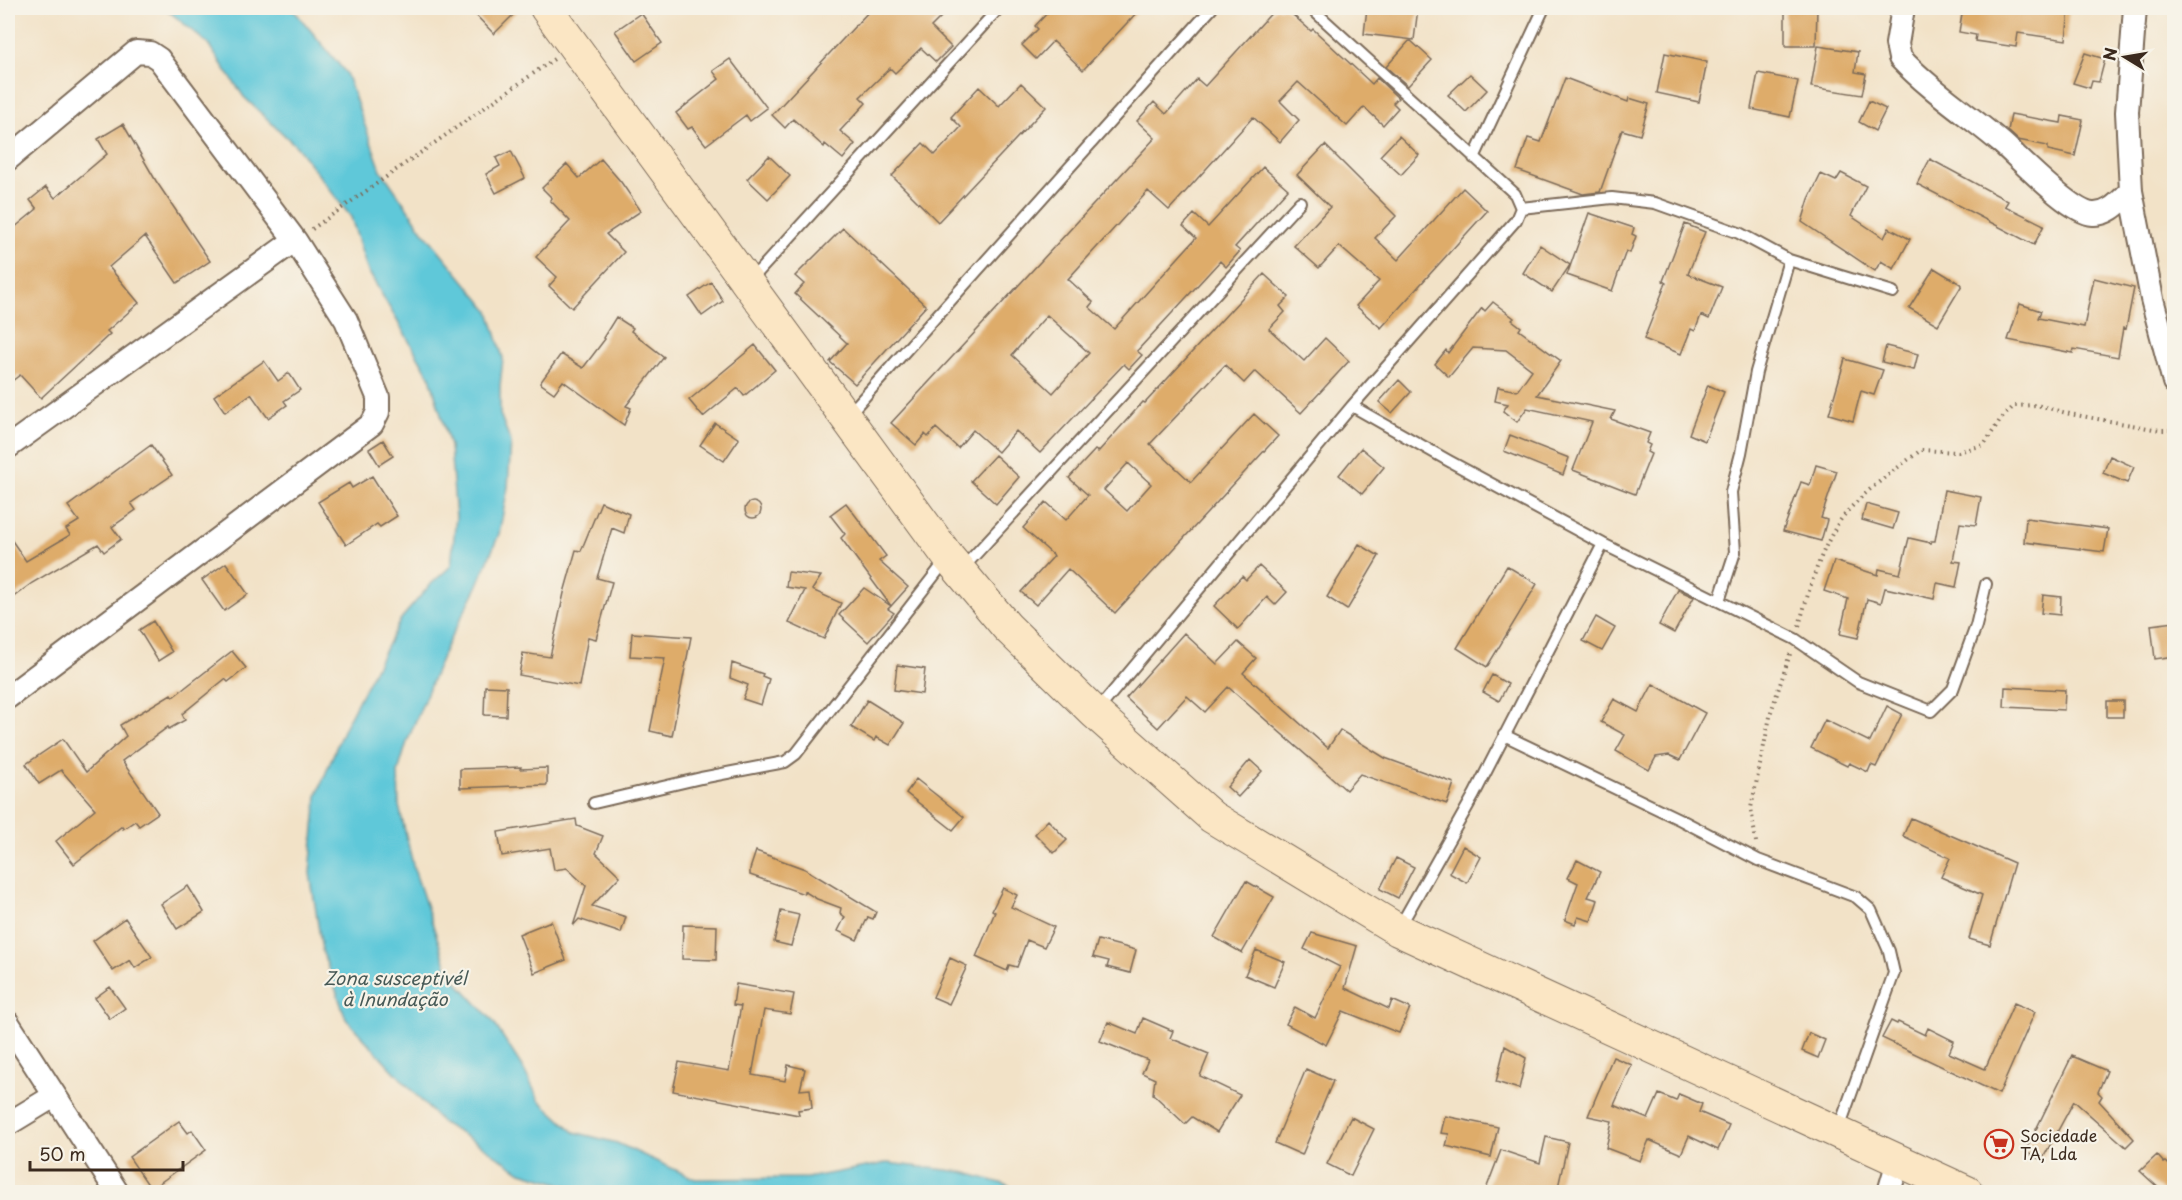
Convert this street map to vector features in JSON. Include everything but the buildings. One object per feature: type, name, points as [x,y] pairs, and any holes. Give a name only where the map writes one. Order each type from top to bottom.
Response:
[{"type":"main road","points":[[546,8],[954,564],[1007,627],[1095,713],[1212,817],[1398,930],[1967,1192]]},
{"type":"street","points":[[1903,8],[1898,44],[1900,57],[2003,144],[2042,182],[2080,209],[2092,214],[2107,212],[2131,191]]},
{"type":"street","points":[[2135,8],[2127,112],[2131,191],[2152,299],[2175,382]]},
{"type":"street","points":[[8,159],[136,52],[150,53],[159,59],[295,240],[346,320],[378,397],[378,412],[372,424],[8,697]]},
{"type":"street","points":[[8,447],[295,240]]},
{"type":"street","points":[[8,1023],[117,1192]]},
{"type":"street","points":[[8,1124],[54,1096]]},
{"type":"street","points":[[1889,1192],[1898,1161]]},
{"type":"lane","points":[[748,284],[999,8]]},
{"type":"lane","points":[[846,418],[1212,8]]},
{"type":"lane","points":[[1095,713],[1352,406],[1516,220],[1521,208],[1515,194],[1311,8]]},
{"type":"lane","points":[[1473,158],[1544,8]]},
{"type":"lane","points":[[1521,208],[1612,198],[1654,203],[1739,233],[1789,260],[1893,292]]},
{"type":"lane","points":[[594,803],[701,778],[785,762],[796,754],[954,564],[1300,202]]},
{"type":"lane","points":[[1719,601],[1735,552],[1731,492],[1741,453],[1756,372],[1789,260]]},
{"type":"lane","points":[[1352,406],[1603,544],[1795,639],[1858,682],[1931,711],[1953,689],[1976,626],[1986,584]]},
{"type":"lane","points":[[1398,930],[1474,795],[1603,544]]},
{"type":"lane","points":[[1504,735],[1681,820],[1758,860],[1856,897],[1871,910],[1889,951],[1894,973],[1837,1133]]},
{"type":"path","points":[[295,240],[574,45]]},
{"type":"path","points":[[1758,860],[1751,808],[1770,712],[1795,639],[1812,579],[1836,526],[1867,492],[1921,450],[1958,452],[1984,445],[2000,420],[2014,406],[2037,405],[2070,414],[2159,430],[2175,430]]},
{"type":"water","name":"Zona susceptivél à Inundação","points":[[165,8],[292,8],[346,73],[381,170],[423,231],[489,311],[503,358],[500,414],[511,442],[508,487],[499,534],[477,587],[445,649],[407,742],[398,772],[399,806],[414,869],[449,973],[492,1020],[523,1068],[539,1100],[574,1132],[617,1143],[695,1179],[807,1178],[887,1163],[963,1172],[1004,1184],[1021,1192],[589,1192],[521,1172],[442,1123],[346,1019],[322,950],[310,873],[317,795],[344,728],[401,619],[430,585],[451,566],[456,517],[450,446],[430,377],[367,269],[351,217],[297,147],[244,97],[208,44]]},
{"type":"place","name":"Sociedade TA, Lda","points":[[1999,1144]]}]
